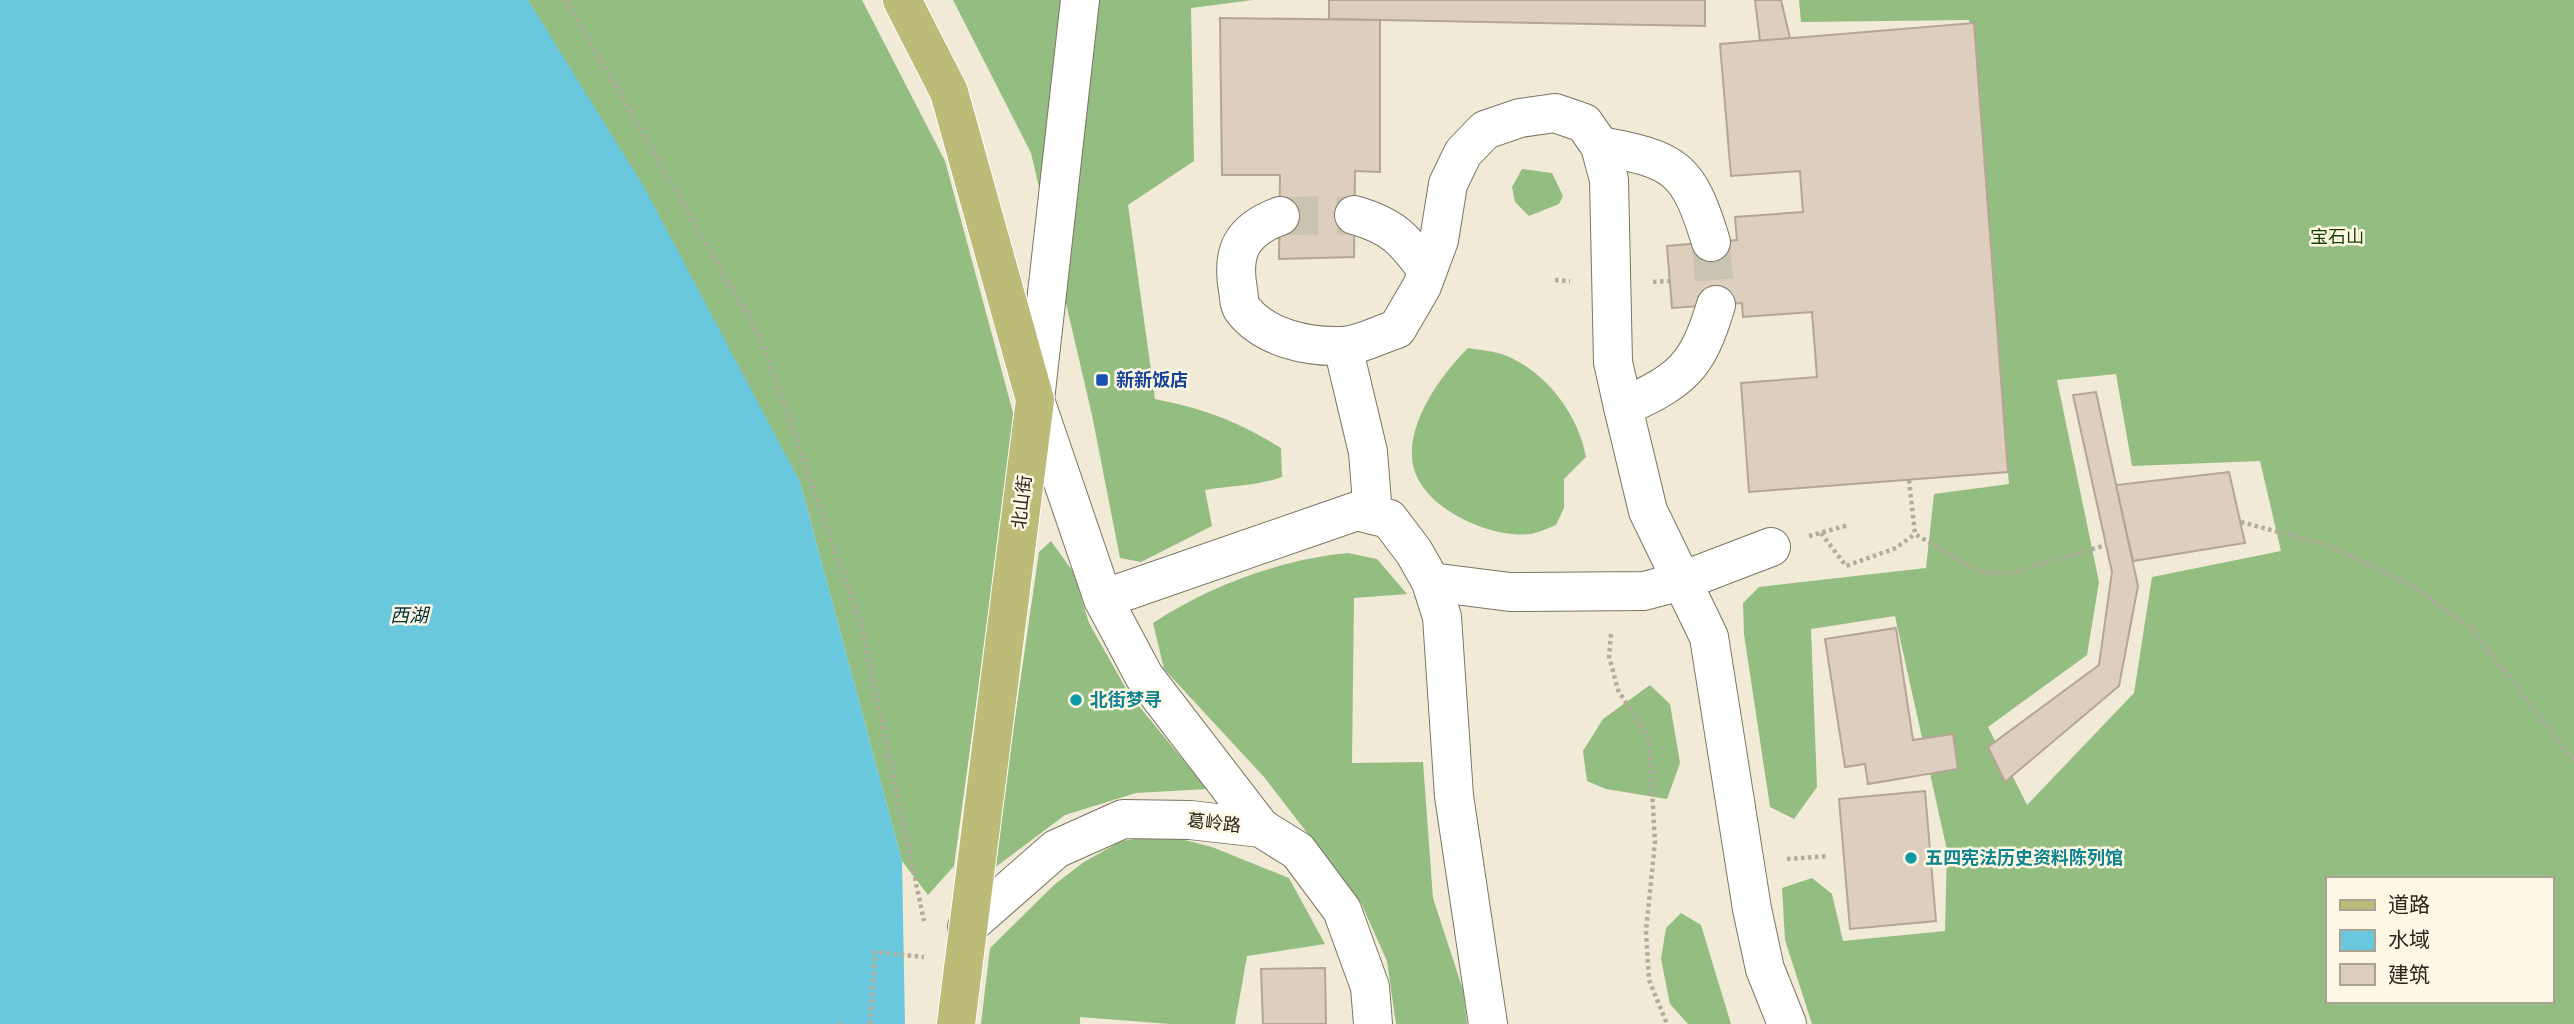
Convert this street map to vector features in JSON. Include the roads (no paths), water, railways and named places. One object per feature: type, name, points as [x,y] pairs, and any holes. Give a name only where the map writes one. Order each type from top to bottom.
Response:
[{"type":"main road","name":"北山街","points":[[902,0],[949,92],[1035,400],[956,1024]]},
{"type":"street","points":[[1080,0],[1035,400],[1103,599],[1144,676],[1261,828]]},
{"type":"street","points":[[1280,216],[1263,222],[1240,243],[1234,271],[1241,309],[1265,330],[1294,342],[1343,346],[1397,329],[1439,240],[1448,184],[1463,153],[1485,130],[1520,118],[1555,113],[1584,123],[1600,146],[1609,180],[1613,362],[1648,511],[1709,637],[1752,909],[1766,969],[1787,1024]]},
{"type":"street","points":[[1600,146],[1660,160],[1686,178],[1700,206],[1711,242]]},
{"type":"street","points":[[1354,215],[1378,222],[1404,238],[1427,270]]},
{"type":"street","points":[[1623,407],[1667,387],[1689,367],[1706,335],[1716,305]]},
{"type":"street","points":[[1343,346],[1368,452],[1373,515]]},
{"type":"street","points":[[1103,599],[1357,511],[1389,519],[1414,551],[1431,582],[1442,617],[1454,796],[1488,1024]]},
{"type":"street","points":[[1431,582],[1510,592],[1644,591],[1682,581],[1771,547]]},
{"type":"street","name":"葛岭路","points":[[967,927],[1056,849],[1123,819],[1190,820],[1261,828],[1298,851],[1342,910],[1370,987],[1373,1024]]},
{"type":"water","name":"西湖","points":[[0,0],[528,0],[644,187],[800,482],[902,861],[905,1024],[0,1024]]},
{"type":"tunnel","points":[[1280,216],[1354,215]]},
{"type":"tunnel","points":[[1711,242],[1716,305]]},
{"type":"place","name":"新新饭店","points":[[1102,380]]},
{"type":"place","name":"北街梦寻","points":[[1076,700]]},
{"type":"place","name":"五四宪法历史资料陈列馆","points":[[1911,858]]},
{"type":"park label","name":"宝石山","points":[[2337,237]]}]
